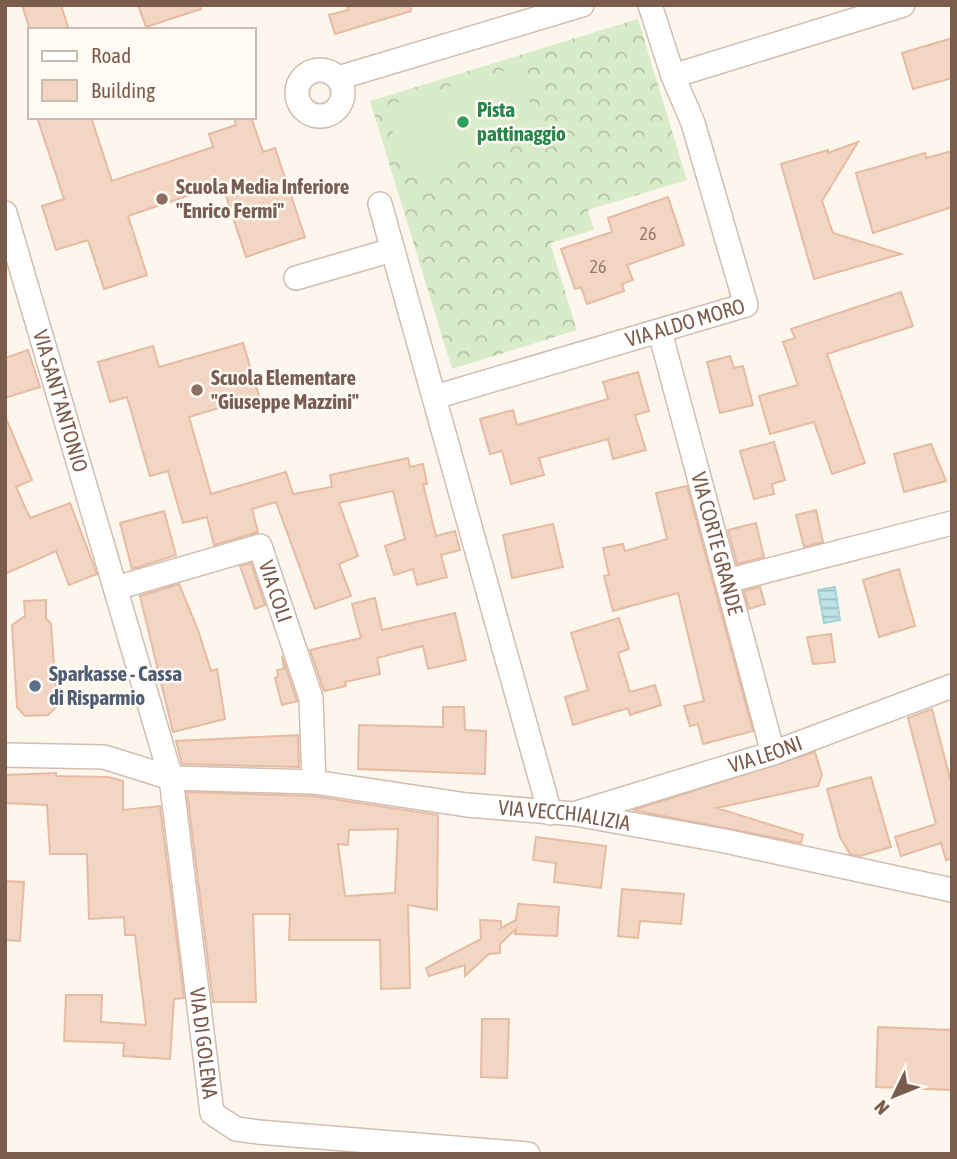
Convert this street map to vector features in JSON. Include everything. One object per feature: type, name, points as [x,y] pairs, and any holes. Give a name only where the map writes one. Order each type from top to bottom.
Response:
[{"type":"street","points":[[338,78],[582,5]]},
{"type":"street","name":"VIA ALDO MORO","points":[[435,397],[746,305],[693,123],[673,76],[650,5]]},
{"type":"street","points":[[673,76],[903,5]]},
{"type":"street","points":[[380,204],[550,813]]},
{"type":"street","name":"VIA SANT'ANTONIO","points":[[5,213],[171,778]]},
{"type":"street","points":[[296,278],[392,250]]},
{"type":"street","name":"VIA CORTE GRANDE","points":[[660,332],[774,753]]},
{"type":"street","points":[[727,581],[952,523]]},
{"type":"street","name":"VIA COLI","points":[[116,589],[260,546],[311,698],[314,782]]},
{"type":"street","name":"VIA LEONI","points":[[575,814],[774,753],[952,686]]},
{"type":"street","name":"VIA VECCHIALIZIA","points":[[5,755],[104,757],[171,778],[314,782],[467,805],[575,814],[713,839],[952,890]]},
{"type":"street","name":"VIA DI GOLENA","points":[[171,778],[212,1113],[236,1129],[258,1132],[528,1154]]},
{"type":"green space","points":[[638,19],[687,180],[588,210],[594,230],[550,243],[577,330],[452,369],[370,101]]},
{"type":"green space","name":"Pista pattinaggio","points":[[519,66],[541,138],[407,178],[385,106]]},
{"type":"water","points":[[835,587],[840,620],[824,623],[818,590]]},
{"type":"building","points":[[22,5],[61,5],[68,28],[29,28]]},
{"type":"building","points":[[138,5],[200,5],[201,9],[146,27]]},
{"type":"building","points":[[347,5],[410,5],[411,11],[335,34],[329,15],[348,10]]},
{"type":"building","points":[[952,38],[952,78],[913,89],[902,53]]},
{"type":"building","points":[[38,119],[92,119],[112,181],[213,147],[209,134],[236,125],[234,119],[252,119],[263,152],[275,148],[305,237],[246,257],[222,184],[128,216],[147,275],[104,289],[88,240],[56,250],[42,206],[64,199]]},
{"type":"building","points":[[858,142],[822,201],[833,233],[901,254],[814,279],[781,164],[828,150],[828,153]]},
{"type":"building","points":[[952,151],[952,207],[873,233],[856,173],[925,153],[926,158]]},
{"type":"building","points":[[668,197],[684,245],[627,265],[633,280],[622,284],[624,291],[587,304],[581,287],[575,289],[561,249],[612,232],[608,218]]},
{"type":"building","points":[[901,292],[913,326],[827,354],[865,463],[832,474],[814,422],[770,434],[759,396],[798,385],[783,342],[795,338],[791,329]]},
{"type":"building","points":[[243,343],[259,396],[189,417],[211,494],[286,472],[293,494],[332,487],[330,475],[408,458],[410,467],[423,464],[427,484],[423,484],[436,536],[455,531],[460,550],[441,555],[447,577],[417,585],[413,569],[394,575],[385,546],[405,539],[393,491],[339,503],[358,556],[339,564],[351,596],[315,609],[276,502],[252,509],[258,532],[214,545],[207,517],[183,523],[168,471],[150,476],[127,397],[110,402],[98,362],[153,346],[159,367]]},
{"type":"building","points":[[28,350],[40,387],[5,398],[5,358]]},
{"type":"building","points":[[730,356],[734,368],[743,366],[753,405],[720,413],[707,362]]},
{"type":"building","points":[[638,372],[649,411],[635,415],[646,450],[613,459],[608,439],[539,458],[544,475],[511,484],[502,451],[490,454],[480,419],[513,410],[517,425],[608,399],[603,382]]},
{"type":"building","points":[[5,416],[32,480],[16,487],[30,518],[70,503],[97,574],[69,585],[56,551],[5,574]]},
{"type":"building","points":[[774,442],[785,480],[772,484],[774,494],[754,499],[740,451]]},
{"type":"building","points":[[931,444],[946,481],[904,492],[894,454]]},
{"type":"building","points":[[687,486],[753,731],[703,744],[698,724],[690,726],[684,706],[704,701],[678,593],[613,611],[604,576],[609,575],[603,548],[623,544],[625,551],[667,539],[656,493]]},
{"type":"building","points":[[816,510],[823,542],[804,547],[796,515]]},
{"type":"building","points":[[164,511],[176,555],[132,569],[120,523]]},
{"type":"building","points":[[756,523],[764,557],[737,564],[728,530]]},
{"type":"building","points":[[553,524],[563,567],[512,578],[503,535]]},
{"type":"building","points":[[251,563],[265,605],[255,609],[240,566]]},
{"type":"building","points":[[899,569],[915,626],[879,637],[863,580]]},
{"type":"building","points":[[179,584],[211,671],[217,669],[225,719],[173,732],[140,596]]},
{"type":"building","points":[[760,587],[765,604],[749,609],[744,591]]},
{"type":"building","points":[[375,598],[382,630],[455,613],[466,660],[428,669],[423,646],[377,658],[380,674],[345,682],[346,686],[324,691],[310,650],[361,638],[352,604]]},
{"type":"building","name":"Sparkasse - Cassa di Risparmio","points":[[46,600],[46,618],[51,624],[57,706],[48,715],[25,716],[17,707],[12,625],[25,616],[24,601]]},
{"type":"building","points":[[619,618],[629,649],[618,653],[630,692],[655,685],[661,705],[630,715],[628,708],[573,725],[565,697],[588,690],[571,633]]},
{"type":"building","points":[[831,634],[835,662],[813,664],[807,637]]},
{"type":"building","points":[[282,656],[297,701],[282,705],[275,678],[278,677],[277,670],[284,669]]},
{"type":"building","points":[[443,707],[464,707],[465,730],[486,731],[485,774],[358,769],[359,725],[443,727]]},
{"type":"building","points":[[932,709],[952,786],[952,859],[946,860],[941,843],[901,856],[895,837],[936,824],[908,718]]},
{"type":"building","points":[[298,735],[299,767],[182,764],[176,741]]},
{"type":"building","points":[[815,752],[822,775],[818,786],[717,808],[803,835],[801,843],[633,810]]},
{"type":"building","points":[[56,773],[56,776],[109,777],[123,781],[123,810],[160,806],[184,998],[174,999],[170,1059],[123,1056],[124,1043],[64,1041],[66,995],[102,995],[101,1022],[146,1025],[135,935],[125,935],[124,917],[89,919],[87,854],[50,854],[47,805],[5,803],[5,775]]},
{"type":"building","points":[[871,777],[891,847],[860,856],[850,854],[840,837],[827,789]]},
{"type":"building","points":[[187,792],[313,796],[438,815],[437,910],[408,905],[410,988],[381,989],[380,940],[289,940],[290,914],[253,914],[256,1002],[213,1002]],"holes":[[[398,829],[395,893],[345,896],[338,844],[348,845],[349,830]]]},
{"type":"building","points":[[536,837],[606,846],[601,888],[554,882],[556,863],[533,860]]},
{"type":"building","points":[[5,881],[24,882],[20,941],[5,940]]},
{"type":"building","points":[[622,889],[684,894],[681,924],[640,921],[638,938],[618,936]]},
{"type":"building","points":[[518,904],[559,907],[557,936],[515,934],[516,929],[500,944],[500,953],[489,954],[465,976],[465,965],[429,976],[426,968],[481,939],[480,920],[501,921],[501,928],[516,920]]},
{"type":"building","points":[[482,1019],[509,1019],[507,1078],[481,1077]]},
{"type":"building","points":[[878,1027],[952,1030],[952,1090],[876,1087]]},
{"type":"place","name":"Pista pattinaggio","points":[[463,122]]},
{"type":"place","name":"Scuola Media Inferiore \"Enrico Fermi\"","points":[[162,199]]},
{"type":"place","name":"Scuola Elementare \"Giuseppe Mazzini\"","points":[[197,390]]},
{"type":"place","name":"Sparkasse - Cassa di Risparmio","points":[[35,686]]}]
